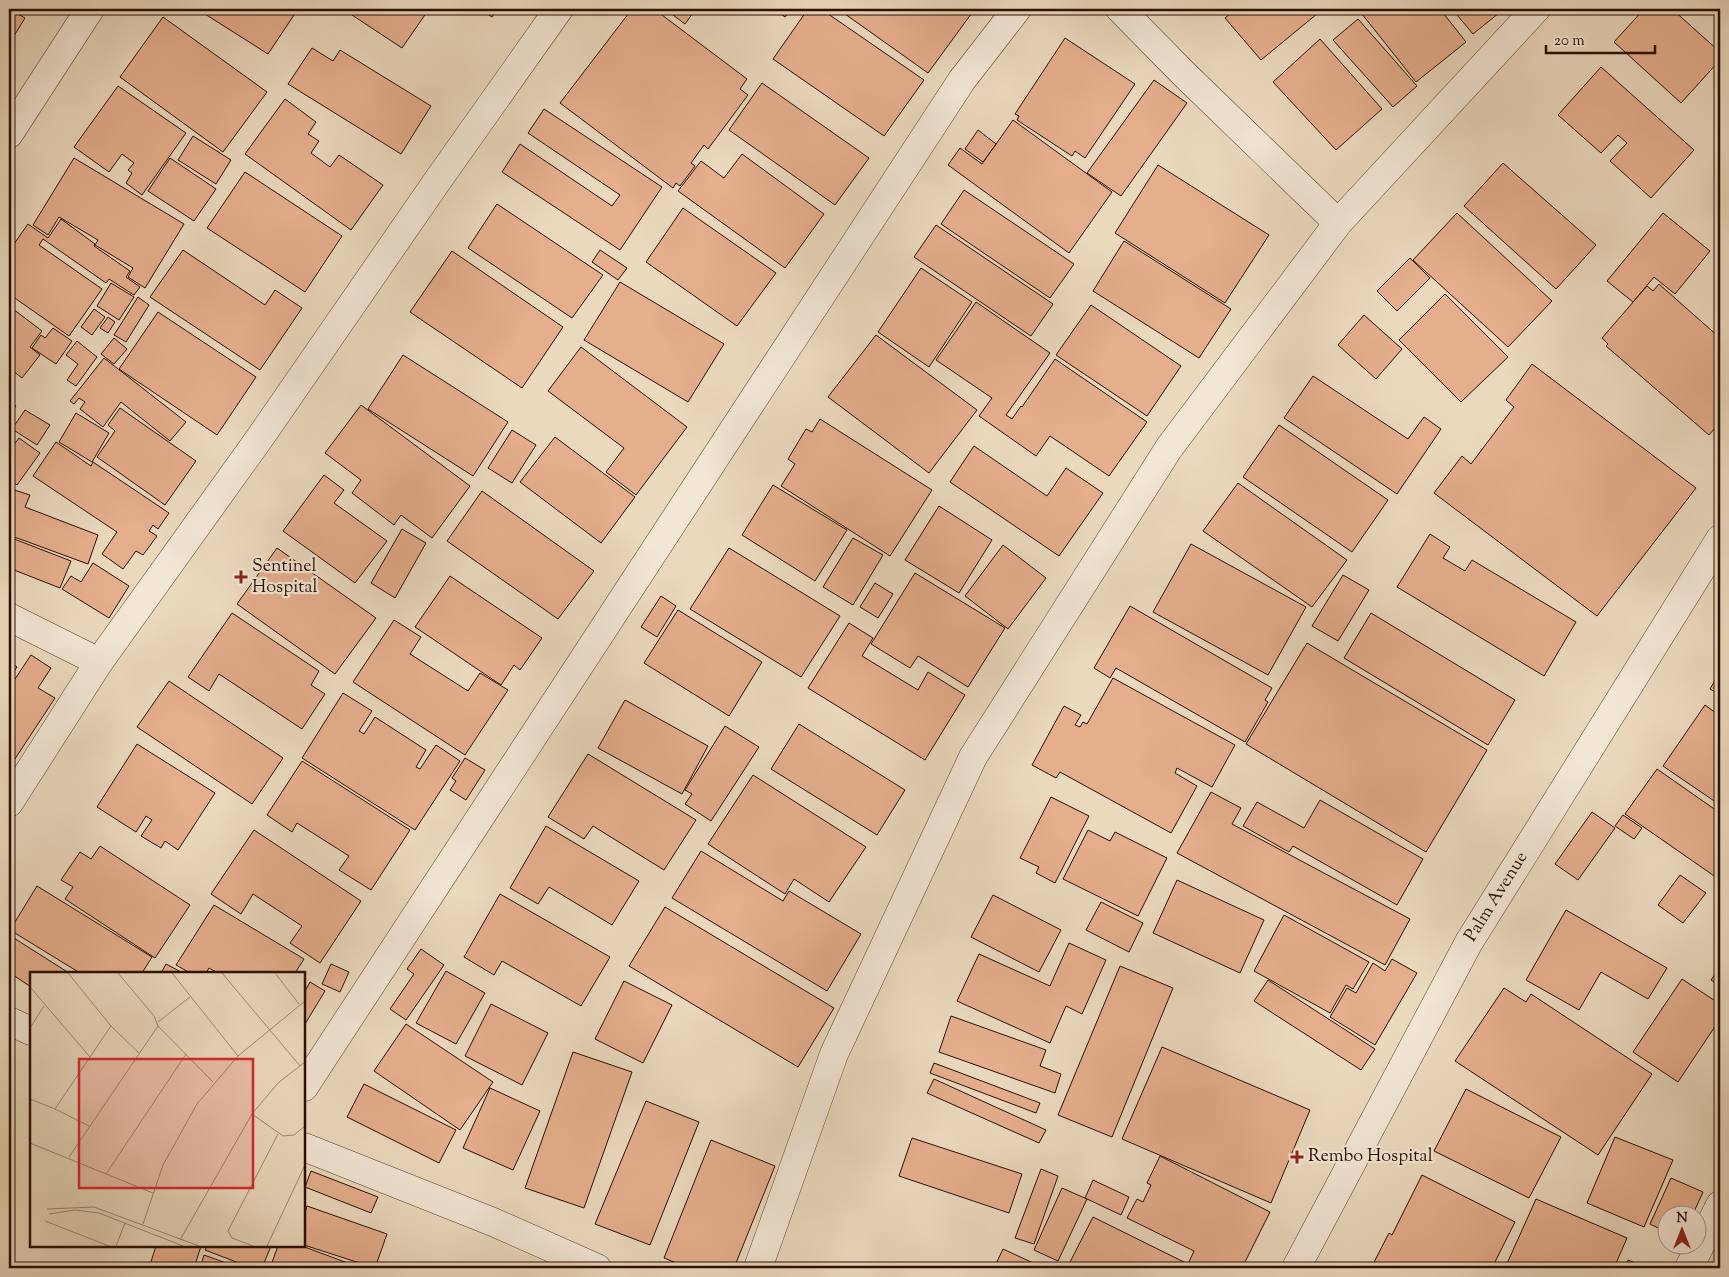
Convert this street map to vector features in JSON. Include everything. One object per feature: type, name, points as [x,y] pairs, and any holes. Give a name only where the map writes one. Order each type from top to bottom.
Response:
[{"type":"street","points":[[9,134],[90,9]]},
{"type":"street","points":[[9,803],[99,662],[259,439],[559,9]]},
{"type":"street","points":[[305,1085],[956,89],[1017,9]]},
{"type":"street","points":[[1120,9],[1185,75],[1338,223]]},
{"type":"street","points":[[758,1268],[834,1054],[973,757],[1169,448],[1338,223],[1536,9]]},
{"type":"street","name":"Palm Avenue","points":[[1296,1268],[1469,942],[1720,539]]},
{"type":"street","points":[[9,617],[99,662]]},
{"type":"street","points":[[9,1022],[30,1031]]},
{"type":"street","points":[[305,1147],[493,1222],[597,1268]]},
{"type":"street","points":[[1689,1268],[1720,1205]]},
{"type":"building","points":[[9,9],[25,18],[9,44]]},
{"type":"building","points":[[197,9],[298,9],[268,54]]},
{"type":"building","points":[[343,9],[429,9],[402,48]]},
{"type":"building","points":[[479,9],[497,9],[492,17]]},
{"type":"building","points":[[632,9],[654,9],[747,79],[740,89],[748,95],[708,149],[704,145],[691,163],[695,166],[680,186],[676,183],[673,188],[560,103]]},
{"type":"building","points":[[665,9],[696,9],[685,24]]},
{"type":"building","points":[[774,9],[791,9],[785,17]]},
{"type":"building","points":[[808,9],[821,9],[924,80],[884,136],[773,59]]},
{"type":"building","points":[[838,9],[973,9],[974,10],[928,73]]},
{"type":"building","points":[[1236,9],[1323,9],[1261,60],[1225,18]]},
{"type":"building","points":[[1358,9],[1440,9],[1466,42],[1416,82]]},
{"type":"building","points":[[1452,9],[1504,9],[1473,34]]},
{"type":"building","points":[[1644,9],[1672,9],[1720,52],[1720,60],[1681,103],[1614,42]]},
{"type":"building","points":[[163,17],[267,92],[223,152],[120,77]]},
{"type":"building","points":[[1358,19],[1417,86],[1393,107],[1333,40]]},
{"type":"building","points":[[1065,38],[1135,84],[1085,158],[1075,151],[1072,156],[1017,120],[1019,116],[1015,114]]},
{"type":"building","points":[[1320,39],[1382,109],[1336,150],[1273,82]]},
{"type":"building","points":[[312,48],[333,61],[340,50],[431,106],[401,154],[288,84]]},
{"type":"building","points":[[1601,67],[1694,150],[1651,198],[1610,161],[1627,143],[1618,135],[1601,153],[1558,115]]},
{"type":"building","points":[[1154,80],[1187,103],[1121,196],[1087,173]]},
{"type":"building","points":[[762,83],[869,158],[835,205],[729,130]]},
{"type":"building","points":[[118,86],[186,133],[142,195],[126,183],[132,173],[128,170],[134,163],[122,154],[109,172],[74,147]]},
{"type":"building","points":[[285,99],[316,122],[308,134],[319,141],[311,153],[330,167],[339,155],[383,185],[351,230],[245,154]]},
{"type":"building","points":[[544,109],[662,187],[620,250],[502,172],[520,144],[612,206],[620,195],[528,133]]},
{"type":"building","points":[[1013,120],[1112,192],[1069,253],[948,165],[960,148],[982,164]]},
{"type":"building","points":[[978,130],[996,144],[983,162],[965,149]]},
{"type":"building","points":[[193,136],[231,160],[216,184],[178,160]]},
{"type":"building","points":[[742,154],[824,214],[785,268],[678,191],[701,161],[724,178]]},
{"type":"building","points":[[74,158],[184,224],[145,288],[128,277],[133,268],[95,245],[98,240],[59,217],[48,235],[33,225]]},
{"type":"building","points":[[170,158],[216,189],[194,221],[148,191]]},
{"type":"building","points":[[1503,163],[1596,245],[1556,289],[1464,206]]},
{"type":"building","points":[[1158,165],[1269,235],[1225,303],[1115,233]]},
{"type":"building","points":[[245,172],[342,236],[305,292],[207,228]]},
{"type":"building","points":[[964,190],[1074,264],[1050,298],[941,224]]},
{"type":"building","points":[[497,204],[603,275],[572,318],[468,248]]},
{"type":"building","points":[[683,208],[776,273],[737,326],[646,262]]},
{"type":"building","points":[[1457,213],[1552,301],[1508,347],[1413,260]]},
{"type":"building","points":[[1663,213],[1710,251],[1675,294],[1654,277],[1633,302],[1607,281]]},
{"type":"building","points":[[61,219],[95,244],[94,246],[130,271],[126,277],[140,287],[134,295],[109,279],[106,283],[43,239],[39,245],[102,289],[69,336],[9,294],[9,251],[28,224],[48,238]]},
{"type":"building","points":[[936,225],[1053,304],[1031,336],[914,257]]},
{"type":"building","points":[[1124,241],[1231,309],[1199,358],[1093,291]]},
{"type":"building","points":[[183,250],[265,305],[275,290],[302,308],[260,370],[150,297]]},
{"type":"building","points":[[600,250],[627,268],[618,280],[592,262]]},
{"type":"building","points":[[452,251],[563,327],[522,388],[410,312]]},
{"type":"building","points":[[1410,258],[1430,278],[1397,311],[1377,291]]},
{"type":"building","points":[[921,268],[972,302],[929,367],[878,332]]},
{"type":"building","points":[[620,282],[724,344],[688,402],[584,340]]},
{"type":"building","points":[[111,283],[134,297],[119,320],[97,306]]},
{"type":"building","points":[[1659,284],[1720,338],[1720,422],[1709,435],[1606,346],[1608,344],[1602,338],[1647,286],[1653,291]]},
{"type":"building","points":[[1445,294],[1508,357],[1461,402],[1399,340]]},
{"type":"building","points":[[138,297],[149,305],[126,342],[114,335]]},
{"type":"building","points":[[976,302],[1050,353],[1006,415],[1012,419],[1055,359],[1147,422],[1109,476],[1050,436],[1036,456],[979,416],[992,398],[936,360]]},
{"type":"building","points":[[1091,305],[1181,366],[1147,416],[1056,355]]},
{"type":"building","points":[[9,306],[42,331],[30,347],[40,355],[22,378],[9,368]]},
{"type":"building","points":[[94,309],[105,317],[92,335],[81,327]]},
{"type":"building","points":[[158,312],[256,377],[217,435],[119,369]]},
{"type":"building","points":[[1364,315],[1402,349],[1376,379],[1338,345]]},
{"type":"building","points":[[108,317],[115,322],[108,333],[100,328]]},
{"type":"building","points":[[53,328],[72,341],[56,364],[32,348],[41,335],[45,338]]},
{"type":"building","points":[[876,335],[977,410],[929,473],[828,397]]},
{"type":"building","points":[[114,338],[127,349],[114,364],[101,354]]},
{"type":"building","points":[[77,341],[97,357],[76,386],[67,380],[78,364],[66,355]]},
{"type":"building","points":[[581,347],[687,427],[636,495],[606,472],[624,448],[548,391]]},
{"type":"building","points":[[403,355],[508,422],[473,476],[368,409]]},
{"type":"building","points":[[104,358],[186,422],[170,441],[121,402],[103,427],[80,409],[85,402],[79,398],[74,404],[70,401]]},
{"type":"building","points":[[1532,364],[1696,488],[1597,616],[1434,493],[1462,456],[1471,464],[1514,407],[1506,400]]},
{"type":"building","points":[[1313,376],[1408,439],[1424,417],[1441,429],[1397,494],[1284,418]]},
{"type":"building","points":[[9,401],[16,406],[9,416]]},
{"type":"building","points":[[361,405],[470,486],[432,538],[401,515],[394,525],[352,493],[361,480],[325,453]]},
{"type":"building","points":[[120,408],[196,461],[165,505],[97,457],[115,431],[108,425]]},
{"type":"building","points":[[25,410],[50,425],[37,445],[12,429]]},
{"type":"building","points":[[76,413],[109,433],[92,462],[59,442]]},
{"type":"building","points":[[820,419],[932,490],[890,556],[781,486],[795,464],[788,459],[806,429],[812,432]]},
{"type":"building","points":[[1279,425],[1388,500],[1352,552],[1243,477]]},
{"type":"building","points":[[512,430],[536,445],[512,483],[488,468]]},
{"type":"building","points":[[555,437],[635,497],[601,543],[520,482]]},
{"type":"building","points":[[19,438],[40,453],[17,485],[9,479],[9,451]]},
{"type":"building","points":[[56,442],[91,466],[93,462],[169,513],[158,529],[153,525],[149,531],[157,536],[143,555],[136,551],[123,569],[102,554],[117,532],[33,476]]},
{"type":"building","points":[[974,446],[1047,496],[1066,468],[1103,493],[1059,556],[950,482]]},
{"type":"building","points":[[324,475],[344,490],[334,503],[387,541],[355,583],[283,531]]},
{"type":"building","points":[[1238,483],[1347,560],[1312,607],[1203,531]]},
{"type":"building","points":[[773,485],[847,530],[815,581],[742,535]]},
{"type":"building","points":[[11,489],[30,495],[25,507],[98,535],[88,564],[9,535],[9,497]]},
{"type":"building","points":[[482,491],[594,571],[558,619],[447,541]]},
{"type":"building","points":[[939,506],[992,540],[959,593],[905,560]]},
{"type":"building","points":[[402,529],[426,543],[395,598],[371,583]]},
{"type":"building","points":[[1430,534],[1450,547],[1443,558],[1465,571],[1472,560],[1576,622],[1544,676],[1397,587]]},
{"type":"building","points":[[9,537],[71,561],[60,588],[9,568]]},
{"type":"building","points":[[853,538],[883,555],[853,605],[823,587]]},
{"type":"building","points":[[1191,544],[1306,607],[1268,675],[1153,612]]},
{"type":"building","points":[[1003,545],[1046,578],[1008,629],[965,596]]},
{"type":"building","points":[[277,548],[376,618],[335,674],[237,604]]},
{"type":"building","points":[[729,548],[840,616],[801,677],[690,609]]},
{"type":"building","points":[[93,563],[129,586],[109,618],[62,589],[71,576],[81,582]]},
{"type":"building","points":[[915,573],[1005,628],[968,687],[918,656],[910,668],[871,644]]},
{"type":"building","points":[[1343,575],[1369,590],[1338,641],[1312,626]]},
{"type":"building","points":[[450,576],[542,638],[520,670],[514,665],[501,685],[415,627]]},
{"type":"building","points":[[875,583],[893,594],[878,618],[860,607]]},
{"type":"building","points":[[661,596],[676,606],[657,637],[641,627]]},
{"type":"building","points":[[1130,606],[1272,688],[1265,700],[1268,702],[1245,742],[1116,668],[1110,678],[1094,668]]},
{"type":"building","points":[[678,610],[762,662],[729,716],[644,663]]},
{"type":"building","points":[[232,613],[319,671],[311,685],[325,694],[302,729],[219,674],[209,691],[188,677]]},
{"type":"building","points":[[1371,613],[1515,700],[1488,745],[1344,658]]},
{"type":"building","points":[[394,620],[421,637],[410,654],[468,691],[480,673],[508,690],[465,755],[353,682]]},
{"type":"building","points":[[849,623],[873,638],[862,656],[918,690],[928,672],[965,695],[925,760],[808,688]]},
{"type":"building","points":[[1307,643],[1487,750],[1426,852],[1246,744]]},
{"type":"building","points":[[31,655],[51,668],[38,688],[55,698],[9,768],[9,688]]},
{"type":"building","points":[[9,661],[17,667],[9,679]]},
{"type":"building","points":[[1720,672],[1720,695],[1710,689]]},
{"type":"building","points":[[1113,678],[1235,745],[1212,787],[1177,768],[1175,773],[1197,786],[1171,833],[1060,772],[1056,778],[1032,765],[1064,706],[1081,715],[1075,725],[1080,727],[1083,722],[1087,724]]},
{"type":"building","points":[[169,681],[283,758],[252,804],[137,727]]},
{"type":"building","points":[[343,693],[372,711],[359,731],[364,734],[375,717],[426,750],[416,767],[420,769],[436,745],[460,761],[415,830],[302,758]]},
{"type":"building","points":[[625,700],[708,746],[682,794],[598,748]]},
{"type":"building","points":[[1705,705],[1720,716],[1720,805],[1663,766]]},
{"type":"building","points":[[799,724],[905,790],[877,835],[771,769]]},
{"type":"building","points":[[725,726],[759,747],[711,821],[685,804],[692,794],[685,790]]},
{"type":"building","points":[[137,744],[215,793],[178,850],[165,841],[161,848],[141,836],[152,820],[146,816],[136,832],[97,807]]},
{"type":"building","points":[[588,754],[696,820],[664,870],[593,826],[584,839],[548,817]]},
{"type":"building","points":[[465,758],[485,770],[466,800],[450,790],[456,781],[452,778]]},
{"type":"building","points":[[302,761],[410,830],[371,890],[339,870],[349,856],[297,823],[292,832],[267,815]]},
{"type":"building","points":[[1657,769],[1720,813],[1720,880],[1625,814]]},
{"type":"building","points":[[753,775],[866,847],[829,902],[794,879],[785,894],[708,844]]},
{"type":"building","points":[[1211,792],[1241,808],[1232,824],[1410,919],[1385,965],[1177,853]]},
{"type":"building","points":[[1051,797],[1089,816],[1055,883],[1036,873],[1039,867],[1020,858]]},
{"type":"building","points":[[1320,800],[1423,859],[1397,905],[1293,846],[1289,852],[1243,826],[1257,802],[1304,828]]},
{"type":"building","points":[[1592,812],[1615,828],[1578,880],[1555,864]]},
{"type":"building","points":[[1623,815],[1642,828],[1634,839],[1615,826]]},
{"type":"building","points":[[546,826],[639,881],[612,925],[549,887],[538,904],[510,888]]},
{"type":"building","points":[[254,830],[361,901],[320,963],[290,943],[302,926],[253,894],[241,914],[211,894]]},
{"type":"building","points":[[1088,830],[1110,841],[1115,832],[1167,858],[1138,916],[1063,879]]},
{"type":"building","points":[[100,846],[190,905],[155,958],[65,899],[73,887],[61,880],[80,852],[91,859]]},
{"type":"building","points":[[701,851],[783,901],[789,891],[861,934],[827,991],[672,898]]},
{"type":"building","points":[[1680,875],[1706,893],[1683,923],[1658,905]]},
{"type":"building","points":[[1177,880],[1264,920],[1240,973],[1153,933]]},
{"type":"building","points":[[37,886],[152,957],[143,972],[78,972],[10,930]]},
{"type":"building","points":[[500,894],[610,957],[581,1006],[502,961],[494,975],[464,957]]},
{"type":"building","points":[[993,895],[1061,930],[1039,972],[971,937]]},
{"type":"building","points":[[1101,902],[1143,923],[1129,952],[1086,930]]},
{"type":"building","points":[[214,905],[304,959],[296,972],[216,972],[209,968],[207,972],[188,972],[176,965]]},
{"type":"building","points":[[665,907],[834,1008],[798,1067],[629,966]]},
{"type":"building","points":[[1566,910],[1667,968],[1648,999],[1601,972],[1579,1010],[1526,980]]},
{"type":"building","points":[[1284,915],[1369,962],[1353,989],[1346,985],[1330,1013],[1254,971]]},
{"type":"building","points":[[9,935],[67,972],[30,972],[30,986],[13,975],[9,982]]},
{"type":"building","points":[[1069,943],[1106,960],[1082,1014],[1066,1006],[1050,1043],[957,1001],[979,954],[1050,986]]},
{"type":"building","points":[[421,949],[444,965],[406,1020],[390,1009],[414,974],[407,969]]},
{"type":"building","points":[[1392,959],[1417,973],[1375,1045],[1330,1017],[1347,988],[1356,993],[1373,963],[1385,971]]},
{"type":"building","points":[[166,964],[181,972],[162,972]]},
{"type":"building","points":[[331,964],[349,972],[340,992],[322,984]]},
{"type":"building","points":[[1120,966],[1173,988],[1112,1137],[1058,1115]]},
{"type":"building","points":[[1720,967],[1720,986],[1711,980]]},
{"type":"building","points":[[446,971],[485,993],[456,1044],[416,1023]]},
{"type":"building","points":[[1682,979],[1720,1004],[1720,1019],[1678,1082],[1633,1052]]},
{"type":"building","points":[[1268,980],[1375,1049],[1361,1070],[1254,1001]]},
{"type":"building","points":[[624,981],[672,1005],[643,1063],[595,1039]]},
{"type":"building","points":[[310,982],[325,991],[305,1024],[305,991]]},
{"type":"building","points":[[1504,988],[1526,1002],[1531,994],[1652,1074],[1598,1155],[1455,1061]]},
{"type":"building","points":[[491,1004],[548,1033],[522,1085],[465,1056]]},
{"type":"building","points":[[951,1016],[1046,1050],[1040,1066],[1061,1074],[1055,1093],[939,1052]]},
{"type":"building","points":[[406,1024],[493,1082],[460,1130],[374,1071]]},
{"type":"building","points":[[1162,1047],[1310,1110],[1271,1203],[1122,1139]]},
{"type":"building","points":[[573,1052],[632,1072],[584,1208],[525,1188]]},
{"type":"building","points":[[934,1063],[1040,1103],[1036,1113],[930,1073]]},
{"type":"building","points":[[934,1079],[1046,1130],[1039,1143],[927,1093]]},
{"type":"building","points":[[364,1084],[456,1130],[439,1163],[347,1117]]},
{"type":"building","points":[[490,1088],[540,1111],[513,1170],[463,1148]]},
{"type":"building","points":[[1466,1089],[1561,1137],[1529,1198],[1434,1151]]},
{"type":"building","points":[[646,1101],[699,1122],[650,1245],[595,1224]]},
{"type":"building","points":[[1615,1137],[1673,1160],[1644,1227],[1587,1203]]},
{"type":"building","points":[[912,1138],[1022,1174],[1009,1213],[899,1176]]},
{"type":"building","points":[[711,1140],[775,1166],[734,1268],[689,1268],[664,1258]]},
{"type":"building","points":[[1160,1156],[1270,1212],[1242,1268],[1076,1268],[1069,1264],[1093,1217],[1188,1264],[1194,1251],[1127,1218],[1137,1199],[1143,1202],[1151,1185],[1147,1183]]},
{"type":"building","points":[[1041,1169],[1058,1176],[1034,1244],[1015,1238]]},
{"type":"building","points":[[311,1171],[378,1197],[371,1213],[305,1187]]},
{"type":"building","points":[[1422,1175],[1515,1222],[1492,1268],[1458,1268],[1454,1266],[1453,1268],[1371,1268],[1389,1233],[1392,1235]]},
{"type":"building","points":[[1671,1178],[1703,1192],[1698,1204],[1659,1204]]},
{"type":"building","points":[[1093,1180],[1129,1197],[1121,1215],[1085,1198]]},
{"type":"building","points":[[1062,1188],[1087,1199],[1058,1261],[1034,1250]]},
{"type":"building","points":[[1536,1199],[1627,1238],[1614,1268],[1505,1268]]},
{"type":"building","points":[[307,1206],[387,1234],[375,1268],[305,1245],[305,1213]]},
{"type":"building","points":[[1656,1211],[1656,1227],[1650,1224]]},
{"type":"building","points":[[156,1247],[201,1247],[194,1268],[149,1268]]},
{"type":"building","points":[[206,1247],[271,1247],[262,1268],[252,1268],[205,1250]]},
{"type":"building","points":[[278,1247],[305,1247],[361,1268],[279,1268],[271,1265]]},
{"type":"building","points":[[1003,1249],[1044,1268],[994,1268]]},
{"type":"building","points":[[204,1255],[240,1268],[200,1268]]},
{"type":"building","points":[[1628,1260],[1648,1268],[1625,1268]]},
{"type":"place","name":"Sentinel Hospital","points":[[241,577]]},
{"type":"place","name":"Rembo Hospital","points":[[1297,1157]]}]
